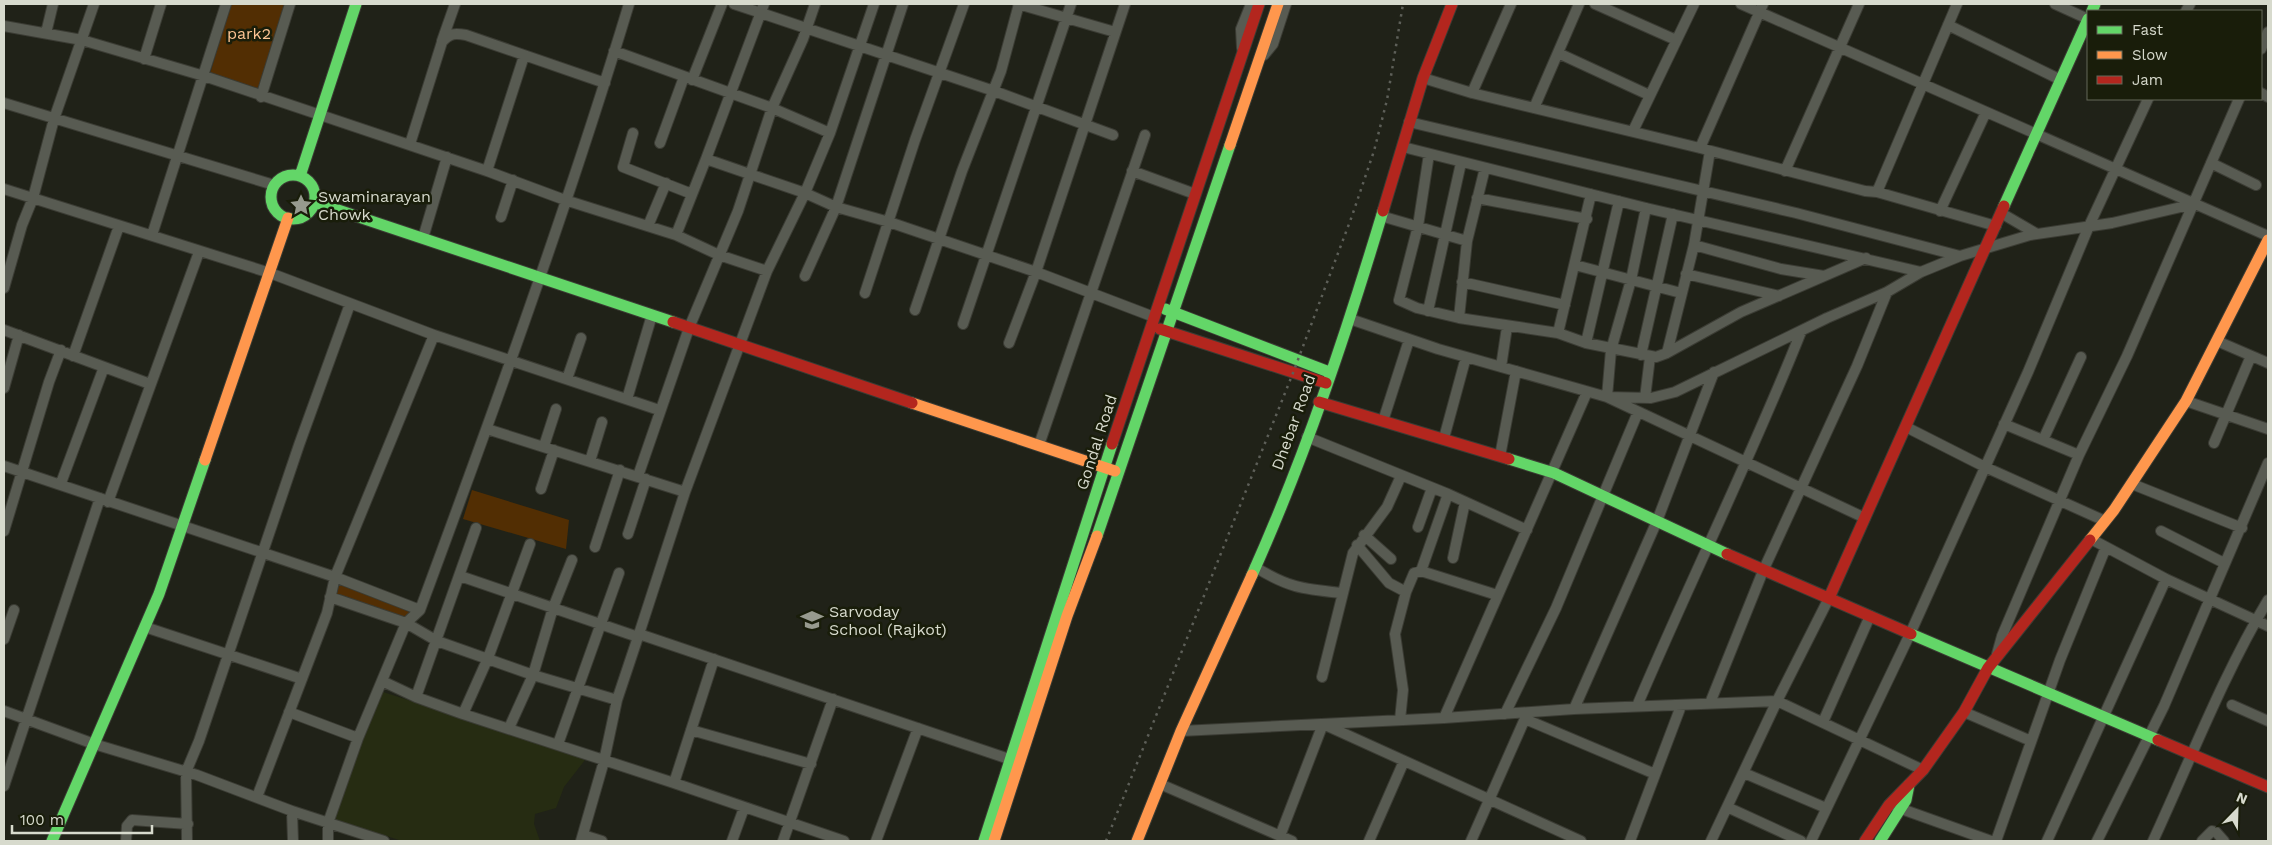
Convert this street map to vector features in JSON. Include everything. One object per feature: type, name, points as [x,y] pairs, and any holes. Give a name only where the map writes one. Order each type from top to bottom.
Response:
[{"type":"street","points":[[46,33],[53,4]]},
{"type":"street","points":[[4,288],[8,254],[33,198],[54,119],[94,4]]},
{"type":"street","points":[[144,59],[161,4]]},
{"type":"street","points":[[152,235],[226,4]]},
{"type":"street","points":[[261,97],[290,4]]},
{"type":"street","points":[[300,176],[354,4]]},
{"type":"street","points":[[410,144],[455,4]]},
{"type":"street","points":[[328,841],[328,823],[358,738],[406,623],[420,610],[512,360],[541,278],[629,4]]},
{"type":"street","points":[[660,143],[722,4]]},
{"type":"street","points":[[734,4],[763,8],[806,29],[994,91],[1086,123],[1114,135]]},
{"type":"street","points":[[628,534],[659,410],[689,328],[738,211],[772,108],[803,39],[815,4]]},
{"type":"street","points":[[602,841],[582,838],[604,761],[616,700],[639,636],[685,492],[767,271],[830,133],[874,4]]},
{"type":"street","points":[[805,276],[836,207],[903,4]]},
{"type":"street","points":[[865,293],[938,73],[964,4]]},
{"type":"street","points":[[915,310],[938,240],[994,91],[1018,4],[1115,32]]},
{"type":"street","points":[[963,324],[1071,4]]},
{"type":"street","points":[[1009,343],[1036,272],[1125,4]]},
{"type":"street","points":[[1242,54],[1241,29],[1251,4]]},
{"type":"street","name":"Gondal Road","points":[[984,841],[1009,759],[1154,317],[1259,4]]},
{"type":"street","name":"Gondal Road","points":[[994,841],[1067,616],[1120,472],[1278,4]]},
{"type":"street","points":[[1260,60],[1273,44],[1286,4]]},
{"type":"street","name":"Dhebar Road","points":[[1137,841],[1182,731],[1255,567],[1307,437],[1350,319],[1423,78],[1452,4]]},
{"type":"street","points":[[1472,93],[1511,4]]},
{"type":"street","points":[[1534,108],[1579,4]]},
{"type":"street","points":[[1595,4],[1676,40]]},
{"type":"street","points":[[1632,131],[1694,4]]},
{"type":"street","points":[[1741,4],[1761,8],[1840,47],[2268,238],[2186,402],[2132,484],[2105,521],[1988,668],[1964,712],[1923,770],[1889,804],[1865,841]]},
{"type":"street","points":[[1785,171],[1859,4]]},
{"type":"street","points":[[1877,192],[1957,4]]},
{"type":"street","points":[[2055,4],[2087,19]]},
{"type":"street","points":[[676,235],[763,8]]},
{"type":"street","points":[[1666,354],[1699,220],[1704,192],[1705,150],[1761,8]]},
{"type":"street","points":[[1711,841],[1777,701],[1829,598],[2087,21]]},
{"type":"street","points":[[1948,25],[2061,80]]},
{"type":"street","points":[[4,26],[82,40],[204,76],[261,97],[487,170],[566,200],[676,235],[719,255],[767,271]]},
{"type":"street","points":[[2262,47],[2268,32]]},
{"type":"street","points":[[442,42],[448,35],[456,33],[605,83]]},
{"type":"street","points":[[614,51],[772,108],[830,133]]},
{"type":"street","points":[[1558,53],[1649,95]]},
{"type":"street","points":[[487,170],[524,56]]},
{"type":"street","points":[[1423,78],[1472,93],[1877,192],[1996,226]]},
{"type":"street","points":[[1812,841],[1826,808],[1862,739],[1910,634],[2004,424],[2089,226],[2148,100]]},
{"type":"street","points":[[1996,658],[2002,636],[2078,455],[2127,356],[2239,100]]},
{"type":"street","points":[[4,103],[274,185]]},
{"type":"street","points":[[1940,211],[1986,112]]},
{"type":"street","points":[[1409,122],[1824,220],[1960,256]]},
{"type":"street","points":[[633,133],[623,167],[692,194]]},
{"type":"street","points":[[1039,445],[1146,135]]},
{"type":"street","points":[[1402,147],[1646,208],[1921,272]]},
{"type":"street","points":[[1429,154],[1418,226],[1399,300],[1428,311],[1507,327],[1558,334],[1611,350],[1645,356],[1666,354],[1741,312],[1866,258]]},
{"type":"street","points":[[423,238],[447,157]]},
{"type":"street","points":[[706,159],[804,193],[836,207],[889,222],[1036,272],[1154,317],[1167,331],[1327,378]]},
{"type":"street","points":[[1428,311],[1461,163]]},
{"type":"street","points":[[2211,163],[2256,185]]},
{"type":"street","points":[[1458,318],[1467,241],[1485,168]]},
{"type":"street","points":[[1132,171],[1195,194]]},
{"type":"street","points":[[286,176],[300,176],[309,181],[314,189],[314,202],[306,215],[298,219],[288,218],[274,209],[271,201],[274,185],[286,176]]},
{"type":"street","points":[[501,217],[513,180]]},
{"type":"street","points":[[648,226],[666,183]]},
{"type":"street","points":[[4,189],[270,273],[434,335],[659,410]]},
{"type":"street","points":[[1558,334],[1591,194]]},
{"type":"street","points":[[1477,198],[1586,219]]},
{"type":"street","points":[[1586,344],[1619,200]]},
{"type":"street","points":[[314,202],[1120,472]]},
{"type":"street","points":[[1607,397],[1645,398],[1664,396],[1887,292],[1921,272],[1960,256],[2037,234],[2112,223],[2194,204]]},
{"type":"street","points":[[1607,397],[1611,350],[1631,280],[1646,208]]},
{"type":"street","points":[[1645,398],[1645,356],[1657,286],[1673,214]]},
{"type":"street","points":[[2001,214],[2037,234]]},
{"type":"street","points":[[1381,216],[1467,241]]},
{"type":"street","points":[[52,841],[145,626],[183,525],[288,218]]},
{"type":"street","points":[[73,356],[119,226]]},
{"type":"street","points":[[1694,245],[1781,269],[1824,276]]},
{"type":"street","points":[[4,786],[104,500],[199,252]]},
{"type":"street","points":[[1575,265],[1681,293]]},
{"type":"street","points":[[1686,274],[1779,296]]},
{"type":"street","points":[[1462,282],[1564,305]]},
{"type":"street","points":[[1710,703],[1763,571],[1857,366],[1887,292]]},
{"type":"street","points":[[187,841],[186,772],[229,654],[299,445],[350,304]]},
{"type":"street","points":[[1154,317],[1174,311],[1327,378]]},
{"type":"street","points":[[627,399],[652,315]]},
{"type":"street","points":[[1350,319],[1409,340],[1607,397],[1865,518]]},
{"type":"street","points":[[1502,367],[1507,327]]},
{"type":"street","points":[[4,330],[150,384]]},
{"type":"street","points":[[1637,706],[1666,637],[1709,547],[1801,332]]},
{"type":"street","points":[[257,797],[327,613],[335,577],[434,335]]},
{"type":"street","points":[[4,388],[20,336]]},
{"type":"street","points":[[567,379],[581,338]]},
{"type":"street","points":[[1383,421],[1409,340]]},
{"type":"street","points":[[2217,341],[2268,363]]},
{"type":"street","points":[[4,531],[23,472],[48,382],[61,350]]},
{"type":"street","points":[[2214,443],[2251,356]]},
{"type":"street","points":[[1444,438],[1466,357]]},
{"type":"street","points":[[2043,440],[2081,357]]},
{"type":"street","points":[[61,483],[104,367]]},
{"type":"street","points":[[1500,456],[1516,371]]},
{"type":"street","points":[[1574,709],[1657,521],[1688,435],[1714,372]]},
{"type":"street","points":[[1444,718],[1554,473],[1587,392]]},
{"type":"street","points":[[1319,402],[1444,438],[1554,473],[1763,571],[2268,787]]},
{"type":"street","points":[[2186,402],[2268,429]]},
{"type":"street","points":[[541,489],[556,409]]},
{"type":"street","points":[[1505,714],[1556,608],[1638,412]]},
{"type":"street","points":[[590,461],[602,422]]},
{"type":"street","points":[[2004,424],[2078,455]]},
{"type":"street","points":[[1906,427],[1985,467],[2105,521]]},
{"type":"street","points":[[487,429],[685,492]]},
{"type":"street","points":[[1307,437],[1448,494],[1527,530]]},
{"type":"street","points":[[2097,841],[2117,797],[2150,737],[2211,599],[2224,564],[2242,528],[2268,463]]},
{"type":"street","points":[[4,466],[61,483],[104,500],[335,577],[420,610]]},
{"type":"street","points":[[595,546],[620,470]]},
{"type":"street","points":[[1322,677],[1334,637],[1342,593],[1357,545],[1387,507],[1401,476]]},
{"type":"street","points":[[2132,484],[2242,528]]},
{"type":"street","points":[[1418,527],[1432,488]]},
{"type":"street","points":[[1421,571],[1448,494]]},
{"type":"street","points":[[1453,558],[1465,502]]},
{"type":"street","points":[[416,697],[476,528]]},
{"type":"street","points":[[2161,532],[2224,564]]},
{"type":"street","points":[[1364,535],[1391,559]]},
{"type":"street","points":[[2091,538],[2166,578],[2268,626]]},
{"type":"street","points":[[463,714],[488,658],[530,544]]},
{"type":"street","points":[[1357,545],[1389,583],[1406,592]]},
{"type":"street","points":[[1996,841],[2048,694],[2106,547]]},
{"type":"street","points":[[509,728],[533,675],[553,608],[572,560]]},
{"type":"street","points":[[1255,567],[1286,584],[1309,590],[1342,593]]},
{"type":"street","points":[[1400,720],[1403,690],[1395,634],[1406,592],[1414,573],[1421,571],[1498,595]]},
{"type":"street","points":[[558,744],[619,573]]},
{"type":"street","points":[[460,576],[510,595],[714,659],[1009,759]]},
{"type":"street","points":[[2047,841],[2166,578]]},
{"type":"street","points":[[330,597],[406,623],[437,641],[533,675],[616,700]]},
{"type":"street","points":[[2153,841],[2256,620],[2268,600]]},
{"type":"street","points":[[4,639],[14,610]]},
{"type":"street","points":[[1823,722],[1870,616]]},
{"type":"street","points":[[145,626],[302,679]]},
{"type":"street","points":[[674,784],[714,659]]},
{"type":"street","points":[[382,681],[416,697],[463,714],[558,744],[844,841]]},
{"type":"street","points":[[783,841],[833,699]]},
{"type":"street","points":[[1182,731],[1505,714],[1526,716],[1574,709],[1777,701],[1862,739],[1923,770]]},
{"type":"street","points":[[2232,705],[2268,721]]},
{"type":"street","points":[[1630,841],[1680,706]]},
{"type":"street","points":[[4,711],[94,744],[186,772],[292,811],[384,841]]},
{"type":"street","points":[[290,712],[358,738]]},
{"type":"street","points":[[1964,712],[2031,742]]},
{"type":"street","points":[[1526,716],[1655,774]]},
{"type":"street","points":[[1471,841],[1526,716]]},
{"type":"street","points":[[1323,724],[1489,801],[1581,841]]},
{"type":"street","points":[[1275,837],[1323,724]]},
{"type":"street","points":[[876,841],[918,728]]},
{"type":"street","points":[[692,730],[811,764]]},
{"type":"street","points":[[1370,841],[1404,761]]},
{"type":"street","points":[[1744,773],[1826,808]]},
{"type":"street","points":[[1160,784],[1275,837],[1292,841]]},
{"type":"street","points":[[1880,841],[1906,800],[1909,785]]},
{"type":"street","points":[[1889,804],[1991,841]]},
{"type":"street","points":[[1728,807],[1801,841]]},
{"type":"street","points":[[732,841],[744,808]]},
{"type":"street","points":[[292,811],[293,841]]},
{"type":"street","points":[[126,841],[127,826],[132,820],[188,824]]},
{"type":"street","points":[[2202,841],[2212,831],[2216,832],[2224,841]]},
{"type":"shaded area","points":[[380,691],[560,749],[585,760],[564,787],[556,808],[535,814],[534,824],[540,841],[402,841],[334,819]]},
{"type":"green space","name":"park2","points":[[230,4],[286,4],[259,92],[210,74]]},
{"type":"green space","points":[[472,490],[569,520],[566,549],[463,519]]},
{"type":"green space","points":[[341,579],[415,608],[406,623],[331,597]]},
{"type":"railway","points":[[1106,841],[1293,373],[1352,216],[1374,151],[1387,100],[1403,4]]},
{"type":"traffic: fast","points":[[300,176],[356,4]]},
{"type":"traffic: fast","points":[[2092,10],[2095,4]]},
{"type":"traffic: fast","points":[[2004,206],[2087,21]]},
{"type":"traffic: fast","points":[[1097,536],[1230,145]]},
{"type":"traffic: fast","points":[[289,175],[297,175],[309,181],[315,197],[309,213],[297,219],[289,219],[277,213],[271,201],[271,193],[277,181],[289,175]]},
{"type":"traffic: fast","points":[[314,202],[673,322]]},
{"type":"traffic: fast","points":[[1252,575],[1290,486],[1324,395],[1383,211]]},
{"type":"traffic: fast","points":[[1165,309],[1329,372]]},
{"type":"traffic: fast","points":[[984,841],[1112,444]]},
{"type":"traffic: fast","points":[[1509,459],[1554,473],[1727,554]]},
{"type":"traffic: fast","points":[[52,841],[159,594],[205,460]]},
{"type":"traffic: fast","points":[[1911,634],[2158,740]]},
{"type":"traffic: fast","points":[[1880,841],[1906,800],[1909,785]]},
{"type":"traffic: slow","points":[[1230,145],[1278,4]]},
{"type":"traffic: slow","points":[[205,460],[288,218]]},
{"type":"traffic: slow","points":[[2090,540],[2114,510],[2186,401],[2268,240]]},
{"type":"traffic: slow","points":[[912,403],[1115,471]]},
{"type":"traffic: slow","points":[[994,841],[1067,616],[1097,536]]},
{"type":"traffic: slow","points":[[1137,841],[1181,731],[1252,575]]},
{"type":"traffic: jam","points":[[1112,444],[1259,4]]},
{"type":"traffic: jam","points":[[1383,211],[1423,78],[1452,4]]},
{"type":"traffic: jam","points":[[1829,598],[2004,206]]},
{"type":"traffic: jam","points":[[673,322],[912,403]]},
{"type":"traffic: jam","points":[[1160,329],[1326,383]]},
{"type":"traffic: jam","points":[[1319,402],[1509,459]]},
{"type":"traffic: jam","points":[[1865,841],[1889,805],[1923,770],[1964,712],[1988,668],[2090,540]]},
{"type":"traffic: jam","points":[[1727,554],[1911,634]]},
{"type":"traffic: jam","points":[[2158,740],[2268,787]]},
{"type":"place","name":"Swaminarayan Chowk","points":[[301,205]]},
{"type":"place","name":"Sarvoday School (Rajkot)","points":[[812,620]]}]
